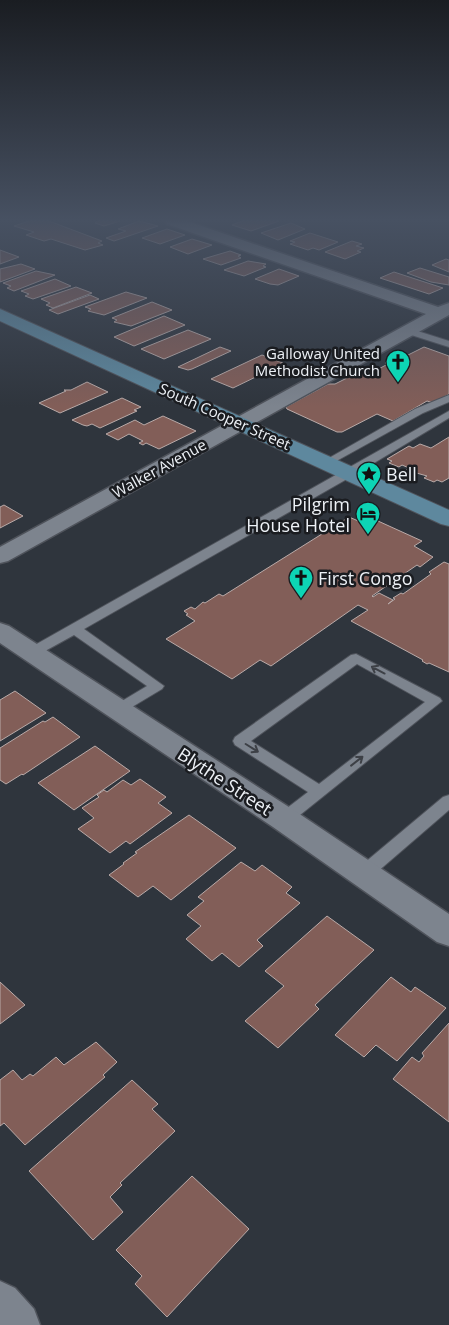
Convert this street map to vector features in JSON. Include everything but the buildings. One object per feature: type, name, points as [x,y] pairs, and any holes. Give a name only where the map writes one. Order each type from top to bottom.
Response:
[{"type":"main road","name":"South Cooper Street","points":[[0,314],[449,519]]},
{"type":"street","points":[[361,283],[444,310]]},
{"type":"street","name":"Walker Avenue","points":[[0,556],[444,310]]},
{"type":"street","name":"Blythe Street","points":[[0,632],[284,819],[449,932]]},
{"type":"street","points":[[0,1303],[18,1325]]},
{"type":"lane","points":[[408,330],[449,344]]},
{"type":"lane","points":[[430,338],[449,335]]},
{"type":"lane","points":[[327,462],[419,411],[449,398]]},
{"type":"lane","points":[[32,653],[350,473],[449,414]]},
{"type":"lane","points":[[75,629],[156,686],[117,710]]},
{"type":"lane","points":[[284,819],[442,700],[356,658],[240,741],[319,791]]},
{"type":"lane","points":[[363,874],[449,801]]},
{"type":"place","name":"Galloway United Methodist Church","points":[[398,383]]},
{"type":"place","name":"Bell","points":[[369,495]]},
{"type":"place","name":"Pilgrim House Hotel","points":[[368,535]]},
{"type":"place","name":"First Congo","points":[[301,599]]}]
